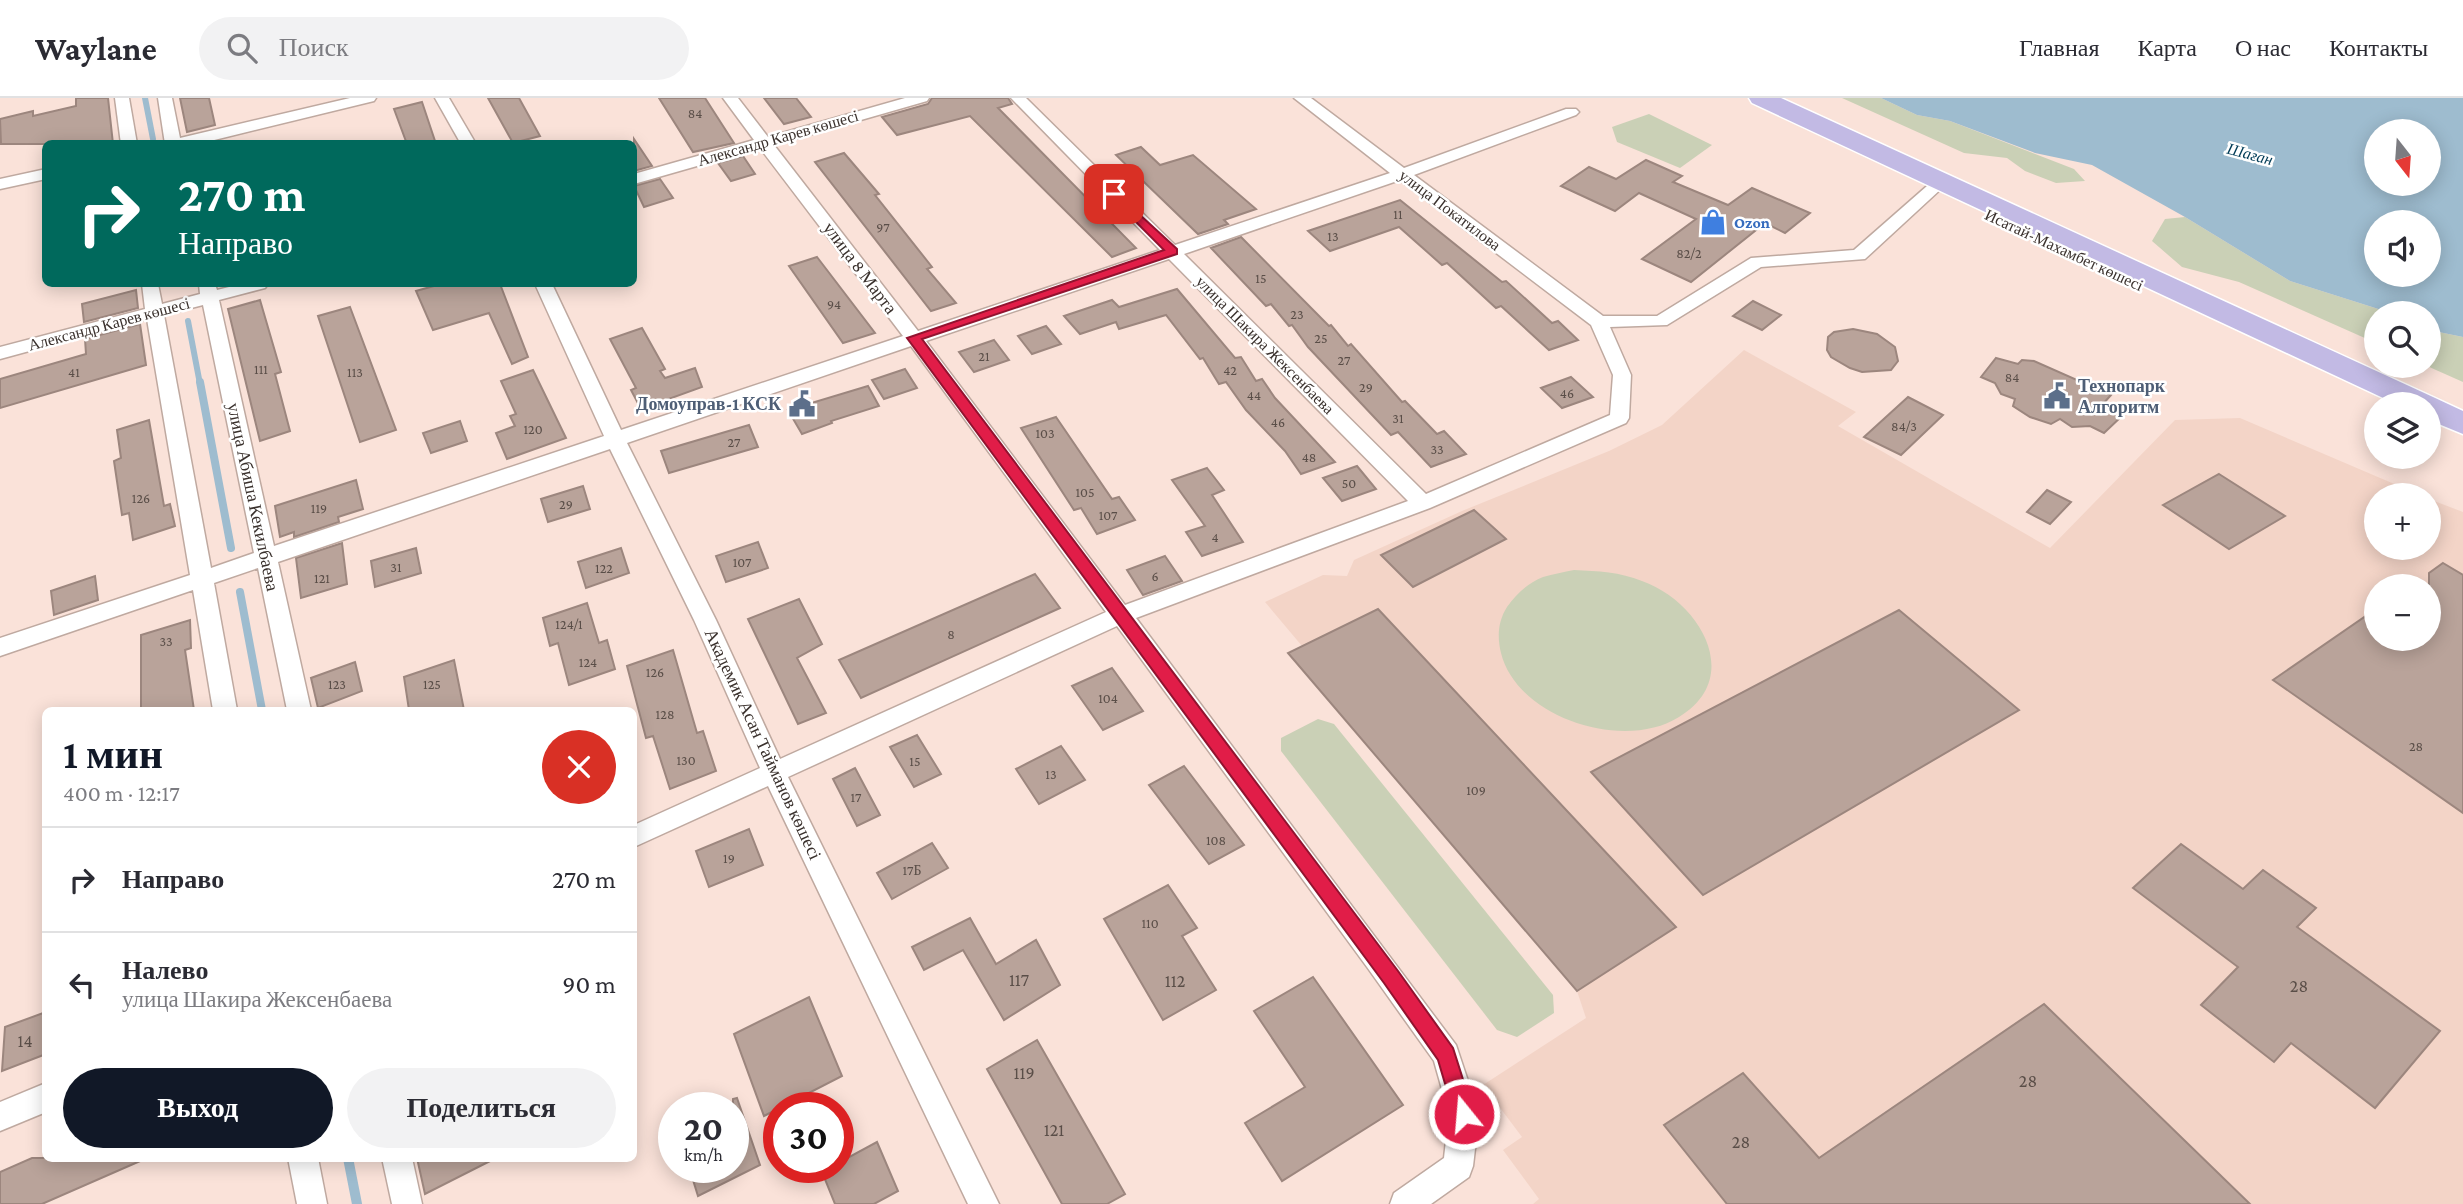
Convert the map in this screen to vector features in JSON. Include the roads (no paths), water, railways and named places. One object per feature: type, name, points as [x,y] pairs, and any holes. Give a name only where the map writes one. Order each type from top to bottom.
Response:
[{"type":"main road","name":"Исатай-Махамбет көшесі","points":[[1735,98],[2365,392]]},
{"type":"main road","points":[[1761,98],[2396,392]]},
{"type":"main road","points":[[2441,414],[2463,424]]},
{"type":"main road","points":[[2441,428],[2463,438]]},
{"type":"street","points":[[122,98],[128,140]]},
{"type":"street","points":[[165,98],[174,140]]},
{"type":"street","points":[[192,140],[369,98]]},
{"type":"street","points":[[442,98],[467,140]]},
{"type":"street","name":"улица 8 Марта","points":[[730,98],[914,338],[1377,958],[1446,1055],[1464,1114],[1458,1166],[1405,1204]]},
{"type":"street","name":"Александр Карев көшесі","points":[[637,178],[922,98]]},
{"type":"street","name":"улица Шакира Жексенбаева","points":[[1018,98],[1423,503]]},
{"type":"street","name":"улица Покатилова","points":[[1301,98],[1599,322]]},
{"type":"street","points":[[0,647],[1404,174],[1571,112]]},
{"type":"street","points":[[0,184],[42,175]]},
{"type":"street","points":[[637,835],[1121,615],[1423,503],[1619,418],[1622,375],[1599,322],[1661,321],[1757,262],[1859,255],[1933,189]]},
{"type":"street","points":[[150,287],[225,707]]},
{"type":"street","name":"Александр Карев көшесі","points":[[0,353],[154,311],[209,290],[234,287]]},
{"type":"street","name":"Академик Асан Тайманов көшесі","points":[[543,287],[615,441],[705,620],[775,773],[984,1204]]},
{"type":"street","name":"улица Абиша Кекилбаева","points":[[209,290],[298,707]]},
{"type":"street","points":[[0,1117],[42,1099]]},
{"type":"street","points":[[304,1162],[312,1204]]},
{"type":"street","points":[[398,1162],[407,1204]]},
{"type":"water","name":"Шаған","points":[[1881,98],[2463,98],[2463,337],[2441,332],[2441,301],[2364,301],[2364,304],[2290,281],[2185,217],[2092,165],[2035,153],[1950,121],[1917,115]]},
{"type":"waterway","points":[[145,98],[153,139]]},
{"type":"waterway","points":[[188,321],[200,384]]},
{"type":"waterway","points":[[200,382],[231,548]]},
{"type":"waterway","points":[[240,592],[261,707]]},
{"type":"waterway","points":[[349,1162],[357,1204]]},
{"type":"place","name":"Ozon","points":[[1713,222]]},
{"type":"place","name":"Технопарк Алгоритм","points":[[2057,396]]},
{"type":"place","name":"Домоуправ-1 КСК","points":[[802,404]]}]
